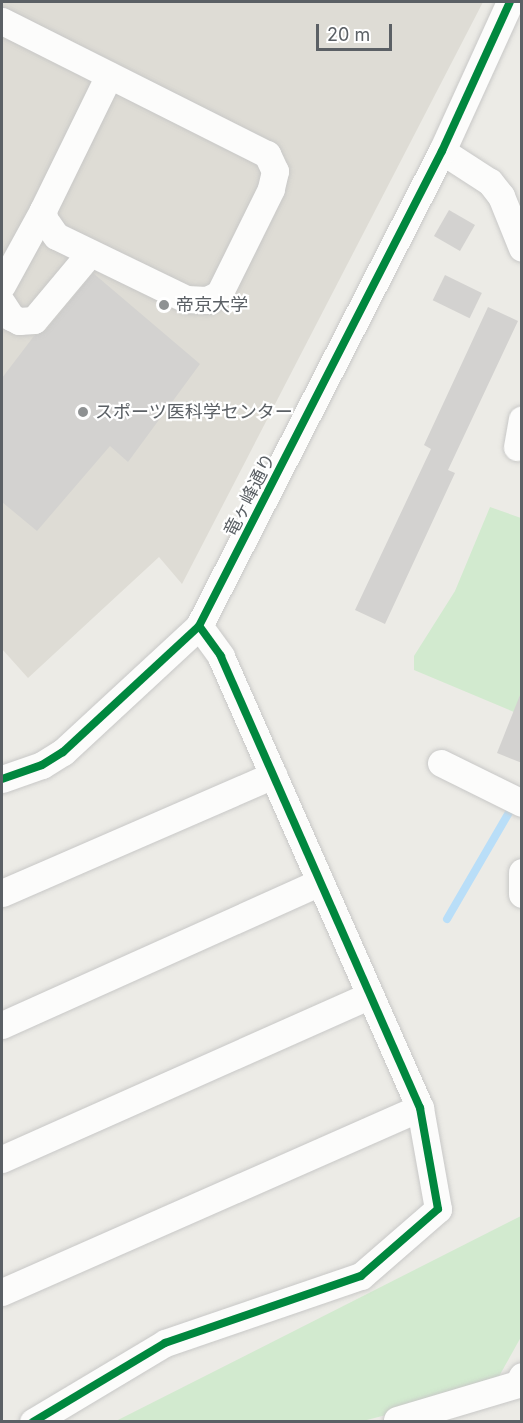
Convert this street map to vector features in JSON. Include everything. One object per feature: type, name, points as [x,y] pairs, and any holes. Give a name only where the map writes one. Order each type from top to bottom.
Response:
[{"type":"street","name":"竜ヶ峰通り","points":[[2,779],[42,765],[63,752],[199,626],[442,151],[510,2]]},
{"type":"street","points":[[2,21],[260,148],[275,171],[271,189],[219,294],[207,300],[186,299],[56,236],[48,228],[43,210]]},
{"type":"street","points":[[2,285],[43,210],[109,75]]},
{"type":"street","points":[[442,151],[490,182],[501,196],[522,248]]},
{"type":"street","points":[[2,303],[11,317],[19,321],[34,320],[90,253]]},
{"type":"street","points":[[517,447],[522,418]]},
{"type":"street","points":[[33,1422],[165,1343],[361,1276],[438,1209],[420,1108],[220,656],[199,626]]},
{"type":"street","points":[[441,763],[513,799]]},
{"type":"street","points":[[2,893],[273,775]]},
{"type":"street","points":[[522,872],[522,894]]},
{"type":"street","points":[[2,1025],[320,882]]},
{"type":"street","points":[[2,1159],[370,995]]},
{"type":"street","points":[[2,1292],[420,1108]]},
{"type":"street","points":[[396,1421],[518,1384],[522,1376]]},
{"type":"shaded area","name":"帝京大学","points":[[2,2],[483,2],[182,584],[159,557],[28,678],[2,649]]},
{"type":"green space","points":[[490,507],[521,518],[521,715],[414,670],[414,656],[455,591]]},
{"type":"green space","points":[[521,1216],[521,1337],[493,1387],[363,1421],[114,1422]]},
{"type":"building","points":[[449,210],[475,225],[460,251],[434,236]]},
{"type":"building","name":"スポーツ医科学センター","points":[[93,273],[200,364],[128,462],[110,446],[37,531],[2,502],[2,378],[34,336],[46,330]]},
{"type":"building","points":[[445,275],[482,293],[470,318],[433,300]]},
{"type":"building","points":[[488,307],[518,321],[448,470],[455,473],[385,624],[355,610],[431,449],[424,445]]},
{"type":"building","points":[[520,695],[522,695],[522,763],[497,753]]},
{"type":"waterway","points":[[447,919],[514,804]]},
{"type":"cycle path","points":[[2,779],[42,765],[63,752],[199,626],[442,151],[510,2]]},
{"type":"cycle path","points":[[33,1422],[165,1343],[361,1276],[438,1209],[420,1108],[221,656],[199,626]]},
{"type":"place","name":"帝京大学","points":[[164,305]]},
{"type":"place","name":"スポーツ医科学センター","points":[[83,412]]}]
